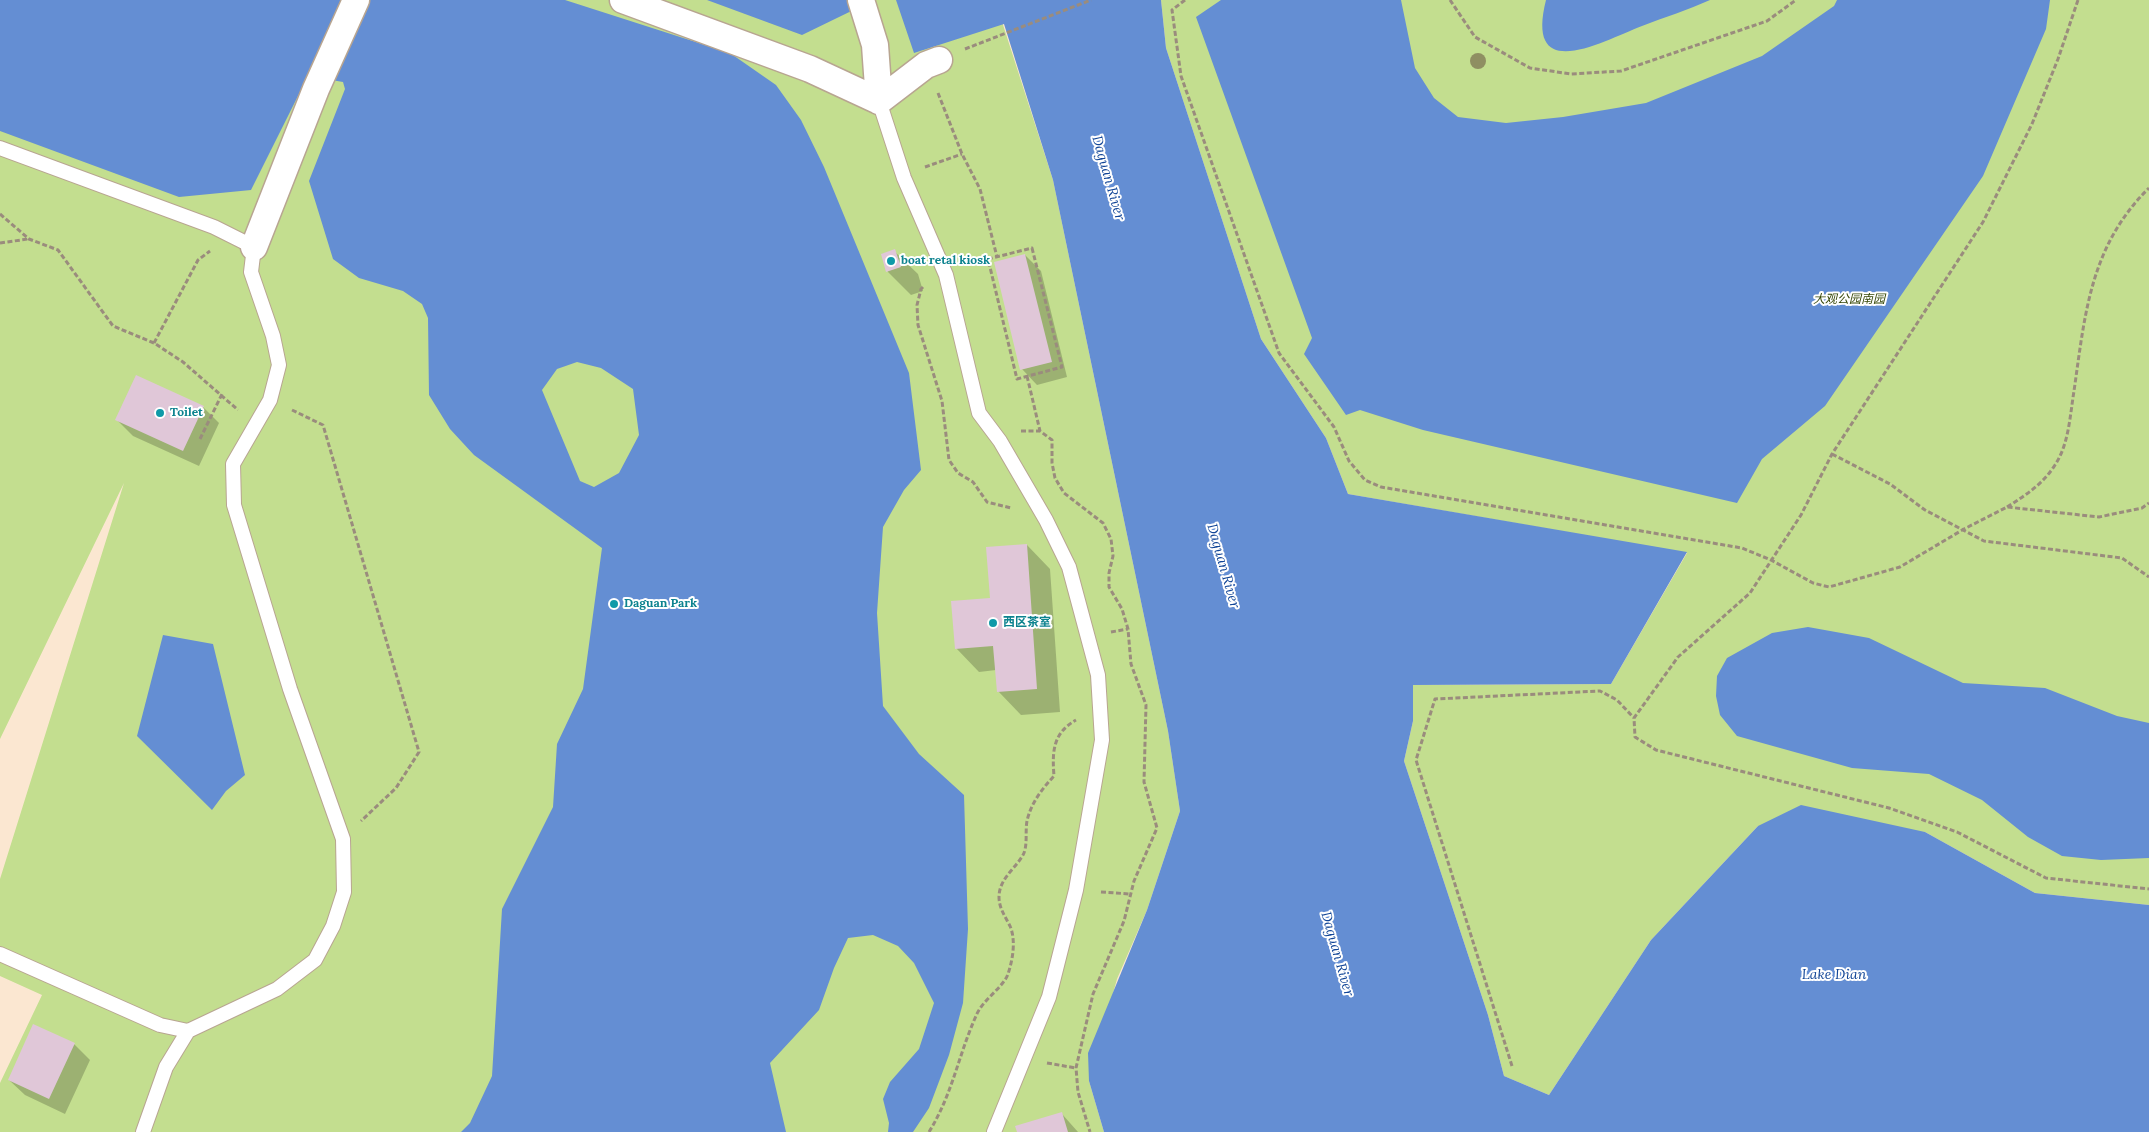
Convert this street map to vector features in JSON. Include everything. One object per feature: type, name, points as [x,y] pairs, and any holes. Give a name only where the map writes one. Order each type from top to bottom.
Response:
[{"type":"street","points":[[254,247],[316,89],[356,0]]},
{"type":"street","points":[[623,0],[810,69],[879,101]]},
{"type":"street","points":[[862,2],[875,45],[879,101]]},
{"type":"street","points":[[879,101],[933,62]]},
{"type":"lane","points":[[879,101],[904,178],[946,275],[979,413],[1000,441],[1046,520],[1069,567],[1098,675],[1102,740],[1076,890],[1048,997],[994,1132]]},
{"type":"lane","points":[[0,148],[214,227],[254,247],[251,272],[273,336],[279,365],[270,400],[233,464],[234,505],[290,689],[342,838],[344,892],[333,926],[315,960],[277,989],[188,1031],[166,1067],[143,1132]]},
{"type":"lane","points":[[0,954],[160,1025],[188,1031]]},
{"type":"path","points":[[997,257],[980,189],[962,154],[933,62],[1091,0]]},
{"type":"path","points":[[1185,0],[1172,10],[1181,76],[1279,354],[1334,427],[1349,461],[1365,480],[1380,487],[1742,548],[1771,560],[1813,583],[1829,587],[1900,567],[1964,529],[2007,508],[2038,486],[2056,464],[2068,433],[2087,300],[2107,245],[2129,208],[2149,188]]},
{"type":"path","points":[[1450,0],[1475,37],[1530,68],[1571,74],[1621,71],[1768,21],[1796,0]]},
{"type":"path","points":[[1634,718],[1678,657],[1750,593],[1801,515],[1832,454],[1982,222],[2032,124],[2058,59],[2078,0]]},
{"type":"path","points":[[904,178],[933,163],[962,154]]},
{"type":"path","points":[[0,214],[29,239],[58,250],[113,326],[154,343],[183,362],[222,394],[255,426]]},
{"type":"path","points":[[154,343],[198,260],[230,235]]},
{"type":"path","points":[[0,243],[29,239]]},
{"type":"path","points":[[1032,248],[1062,368],[1027,376],[1017,379],[988,259],[1032,248]]},
{"type":"path","points":[[1027,376],[1040,431]]},
{"type":"path","points":[[200,439],[222,394]]},
{"type":"path","points":[[270,400],[323,425],[419,752],[396,788],[342,838]]},
{"type":"path","points":[[1832,454],[1890,484],[1925,510],[1984,541],[2122,558],[2149,577]]},
{"type":"path","points":[[2007,508],[2099,517],[2142,508],[2149,504]]},
{"type":"path","points":[[1512,1066],[1416,760],[1435,699],[1600,691],[1617,700],[1634,718],[1636,737],[1656,750],[1889,808],[1957,832],[2046,878],[2149,889]]},
{"type":"path","points":[[929,1132],[955,1079],[976,1015],[985,1000],[1008,975],[1015,942],[1010,926],[1002,912],[999,896],[1004,881],[1013,866],[1024,854],[1027,821],[1032,804],[1054,776],[1052,759],[1055,742],[1065,726],[1101,707]]},
{"type":"path","points":[[1076,890],[1130,894]]},
{"type":"green space","name":"Daguan Park","points":[[0,0],[995,0],[1053,180],[1168,731],[1180,811],[1147,910],[1117,979],[1089,1081],[1104,1132],[0,1132],[0,1083],[42,995],[0,976],[0,879],[124,483],[0,739]]},
{"type":"green space","name":"大观公园南园","points":[[1161,0],[2149,0],[2149,905],[2035,893],[1925,832],[1758,826],[1651,940],[1549,1095],[1504,1076],[1488,1015],[1404,761],[1413,721],[1413,685],[1611,684],[1687,553],[1348,494],[1326,438],[1261,339],[1166,48]]},
{"type":"water","points":[[0,0],[565,0],[730,53],[776,85],[801,120],[824,167],[909,373],[921,470],[904,490],[883,527],[877,613],[883,706],[919,754],[964,795],[968,929],[963,1003],[949,1055],[929,1108],[913,1132],[888,1132],[889,1123],[883,1099],[890,1082],[919,1049],[934,1003],[914,963],[898,946],[873,935],[848,938],[834,968],[819,1010],[770,1063],[786,1132],[461,1132],[470,1123],[492,1076],[502,909],[553,807],[557,744],[583,689],[602,548],[474,455],[450,429],[429,395],[428,318],[422,304],[403,291],[359,278],[333,259],[309,181],[345,89],[343,82],[308,76],[251,190],[179,197],[0,131]],"holes":[[[577,362],[601,368],[633,389],[639,435],[619,473],[594,487],[580,481],[542,390],[557,369]]]},
{"type":"water","points":[[707,0],[874,0],[802,35]]},
{"type":"water","points":[[896,0],[1161,0],[1166,48],[1261,339],[1326,438],[1348,494],[1687,552],[1611,684],[1413,685],[1413,721],[1404,761],[1488,1015],[1504,1076],[1549,1095],[1651,940],[1758,826],[1801,805],[1925,832],[2035,893],[2149,905],[2149,1132],[1104,1132],[1089,1081],[1088,1053],[1147,910],[1180,811],[1168,731],[1053,180],[1004,24],[914,53]]},
{"type":"water","points":[[1221,0],[1401,0],[1415,68],[1434,98],[1458,117],[1506,123],[1563,117],[1646,103],[1762,56],[1834,6],[1837,0],[2050,0],[2046,29],[1983,176],[1825,406],[1762,459],[1737,503],[1423,430],[1360,410],[1346,415],[1304,354],[1312,338],[1196,17]]},
{"type":"water","points":[[1546,0],[1710,0],[1590,47],[1572,51],[1557,50],[1547,43],[1542,27]]},
{"type":"water","points":[[1808,627],[1869,638],[1963,683],[2045,688],[2117,716],[2149,723],[2149,858],[2101,860],[2062,856],[2028,837],[1982,800],[1929,774],[1852,768],[1737,736],[1720,715],[1716,696],[1717,676],[1727,658],[1772,633]]},
{"type":"water","points":[[163,635],[213,644],[245,775],[226,791],[212,810],[137,736]]},
{"type":"building","name":"boat retal kiosk","points":[[895,249],[901,267],[886,272],[881,254]]},
{"type":"building","points":[[1025,254],[1052,362],[1020,370],[994,262]]},
{"type":"building","name":"Toilet","points":[[136,375],[204,406],[183,451],[115,420]]},
{"type":"building","name":"西区茶室","points":[[1027,544],[1037,689],[997,692],[993,646],[955,649],[951,601],[990,598],[986,547]]},
{"type":"building","points":[[33,1024],[75,1043],[49,1099],[8,1080]]},
{"type":"building","points":[[1062,1112],[1068,1132],[1017,1132],[1015,1126]]},
{"type":"place","name":"boat retal kiosk","points":[[891,261]]},
{"type":"place","name":"Toilet","points":[[160,413]]},
{"type":"place","name":"Daguan Park","points":[[614,604]]},
{"type":"place","name":"西区茶室","points":[[993,623]]},
{"type":"water label","name":"Daguan River","points":[[1108,178]]},
{"type":"water label","name":"Daguan River","points":[[1223,566]]},
{"type":"water label","name":"Daguan River","points":[[1337,954]]},
{"type":"water label","name":"Lake Dian","points":[[1834,975]]}]
